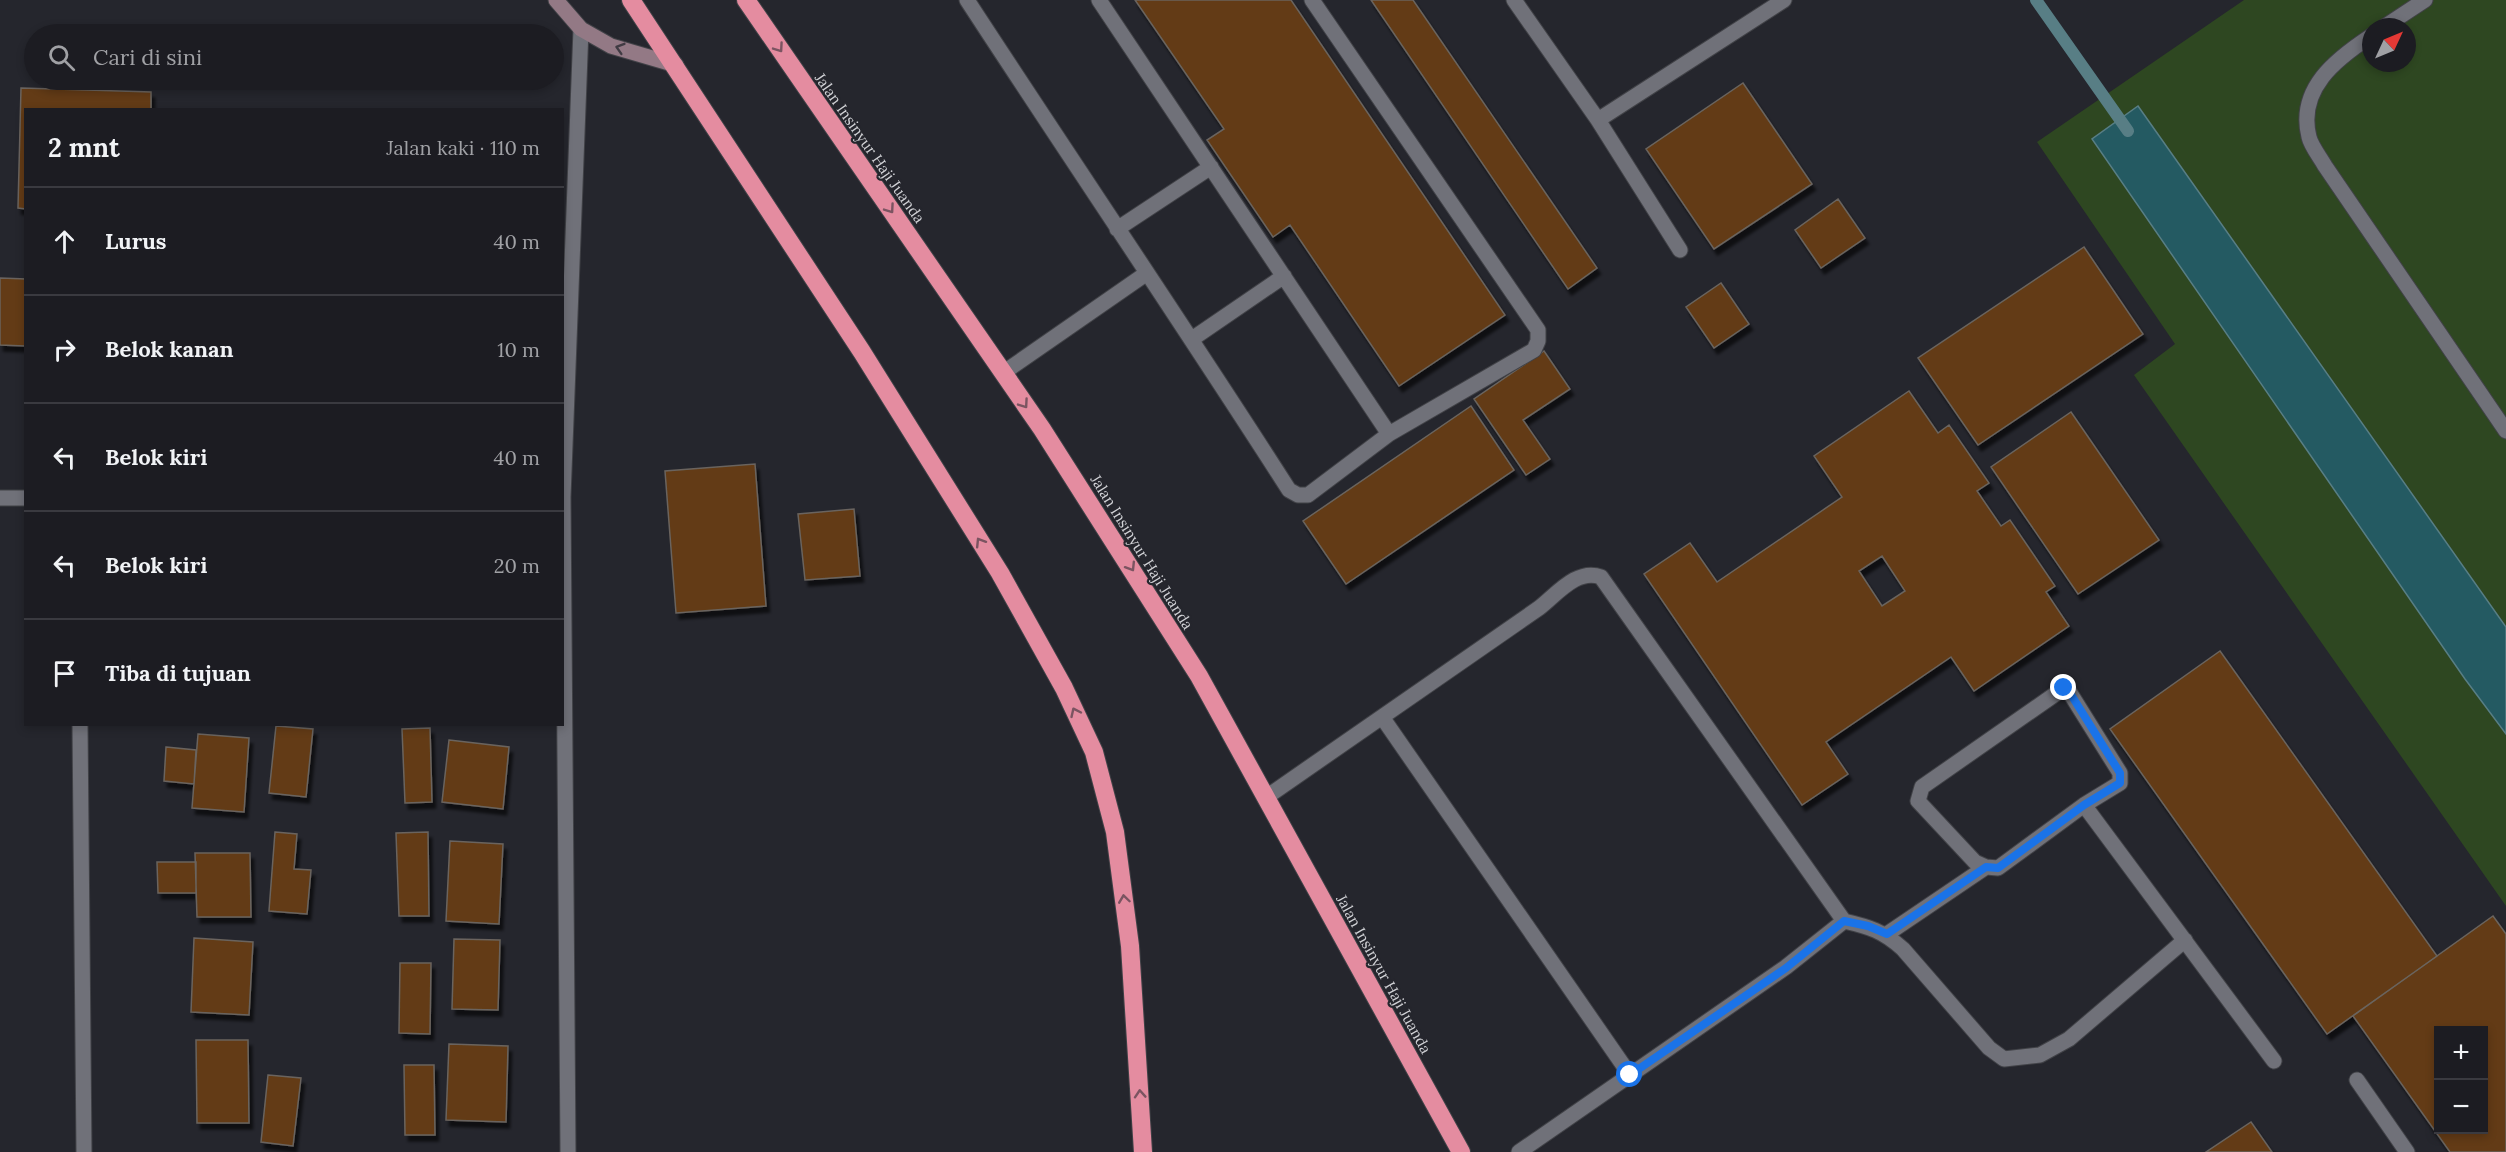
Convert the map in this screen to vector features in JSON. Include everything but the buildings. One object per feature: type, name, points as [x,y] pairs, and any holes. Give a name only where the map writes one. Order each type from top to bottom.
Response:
[{"type":"highway","points":[[632,0],[862,352],[1000,573],[1064,688],[1094,752],[1115,832],[1130,946],[1142,1151]]},
{"type":"highway","name":"Jalan Insinyur Haji Juanda","points":[[746,0],[1003,373],[1127,560],[1199,676],[1461,1152]]},
{"type":"street","points":[[556,0],[581,30],[611,46],[676,65]]},
{"type":"street","points":[[967,0],[1192,339],[1289,490],[1298,495],[1308,495],[1389,434],[1534,350],[1538,341],[1538,330],[1312,0]]},
{"type":"street","points":[[1099,0],[1389,434]]},
{"type":"street","points":[[1514,0],[1598,120],[1680,250]]},
{"type":"street","points":[[1598,120],[1767,5],[1784,0]]},
{"type":"street","points":[[2398,18],[2425,0]]},
{"type":"street","points":[[564,470],[581,30]]},
{"type":"street","points":[[2362,42],[2343,55],[2319,78],[2307,106],[2309,138],[2325,166],[2506,431]]},
{"type":"street","points":[[1117,229],[1211,167]]},
{"type":"street","points":[[1003,373],[1147,273]]},
{"type":"street","points":[[1192,339],[1284,276]]},
{"type":"street","points":[[0,498],[24,498]]},
{"type":"street","points":[[1265,798],[1539,608],[1578,577],[1590,573],[1600,577],[1844,921],[1868,926],[1887,934],[1903,949],[1989,1048],[2004,1059],[2040,1055],[2069,1039],[2185,940]]},
{"type":"street","points":[[564,627],[568,1152]]},
{"type":"street","points":[[2064,688],[2070,693],[2121,778],[2120,783],[2084,805],[1998,868],[1986,867],[1975,862],[1918,801],[1922,787],[2064,688]]},
{"type":"street","points":[[1382,717],[1630,1075]]},
{"type":"street","points":[[80,726],[84,1152]]},
{"type":"street","points":[[2084,805],[2274,1061]]},
{"type":"street","points":[[1887,934],[1986,867]]},
{"type":"street","points":[[1519,1152],[1786,968],[1844,921]]},
{"type":"street","points":[[2357,1080],[2407,1152]]},
{"type":"green space","points":[[2244,0],[2506,0],[2506,906],[2134,375],[2175,344],[2037,142]]},
{"type":"water","points":[[2138,106],[2506,627],[2506,734],[2465,679],[2092,139]]},
{"type":"waterway","points":[[2036,0],[2128,131]]},
{"type":"route","points":[[1630,1075],[1786,968],[1844,921],[1868,926],[1887,934],[1986,867],[1998,868],[2084,805],[2120,783],[2120,773],[2070,693],[2064,688]]}]
